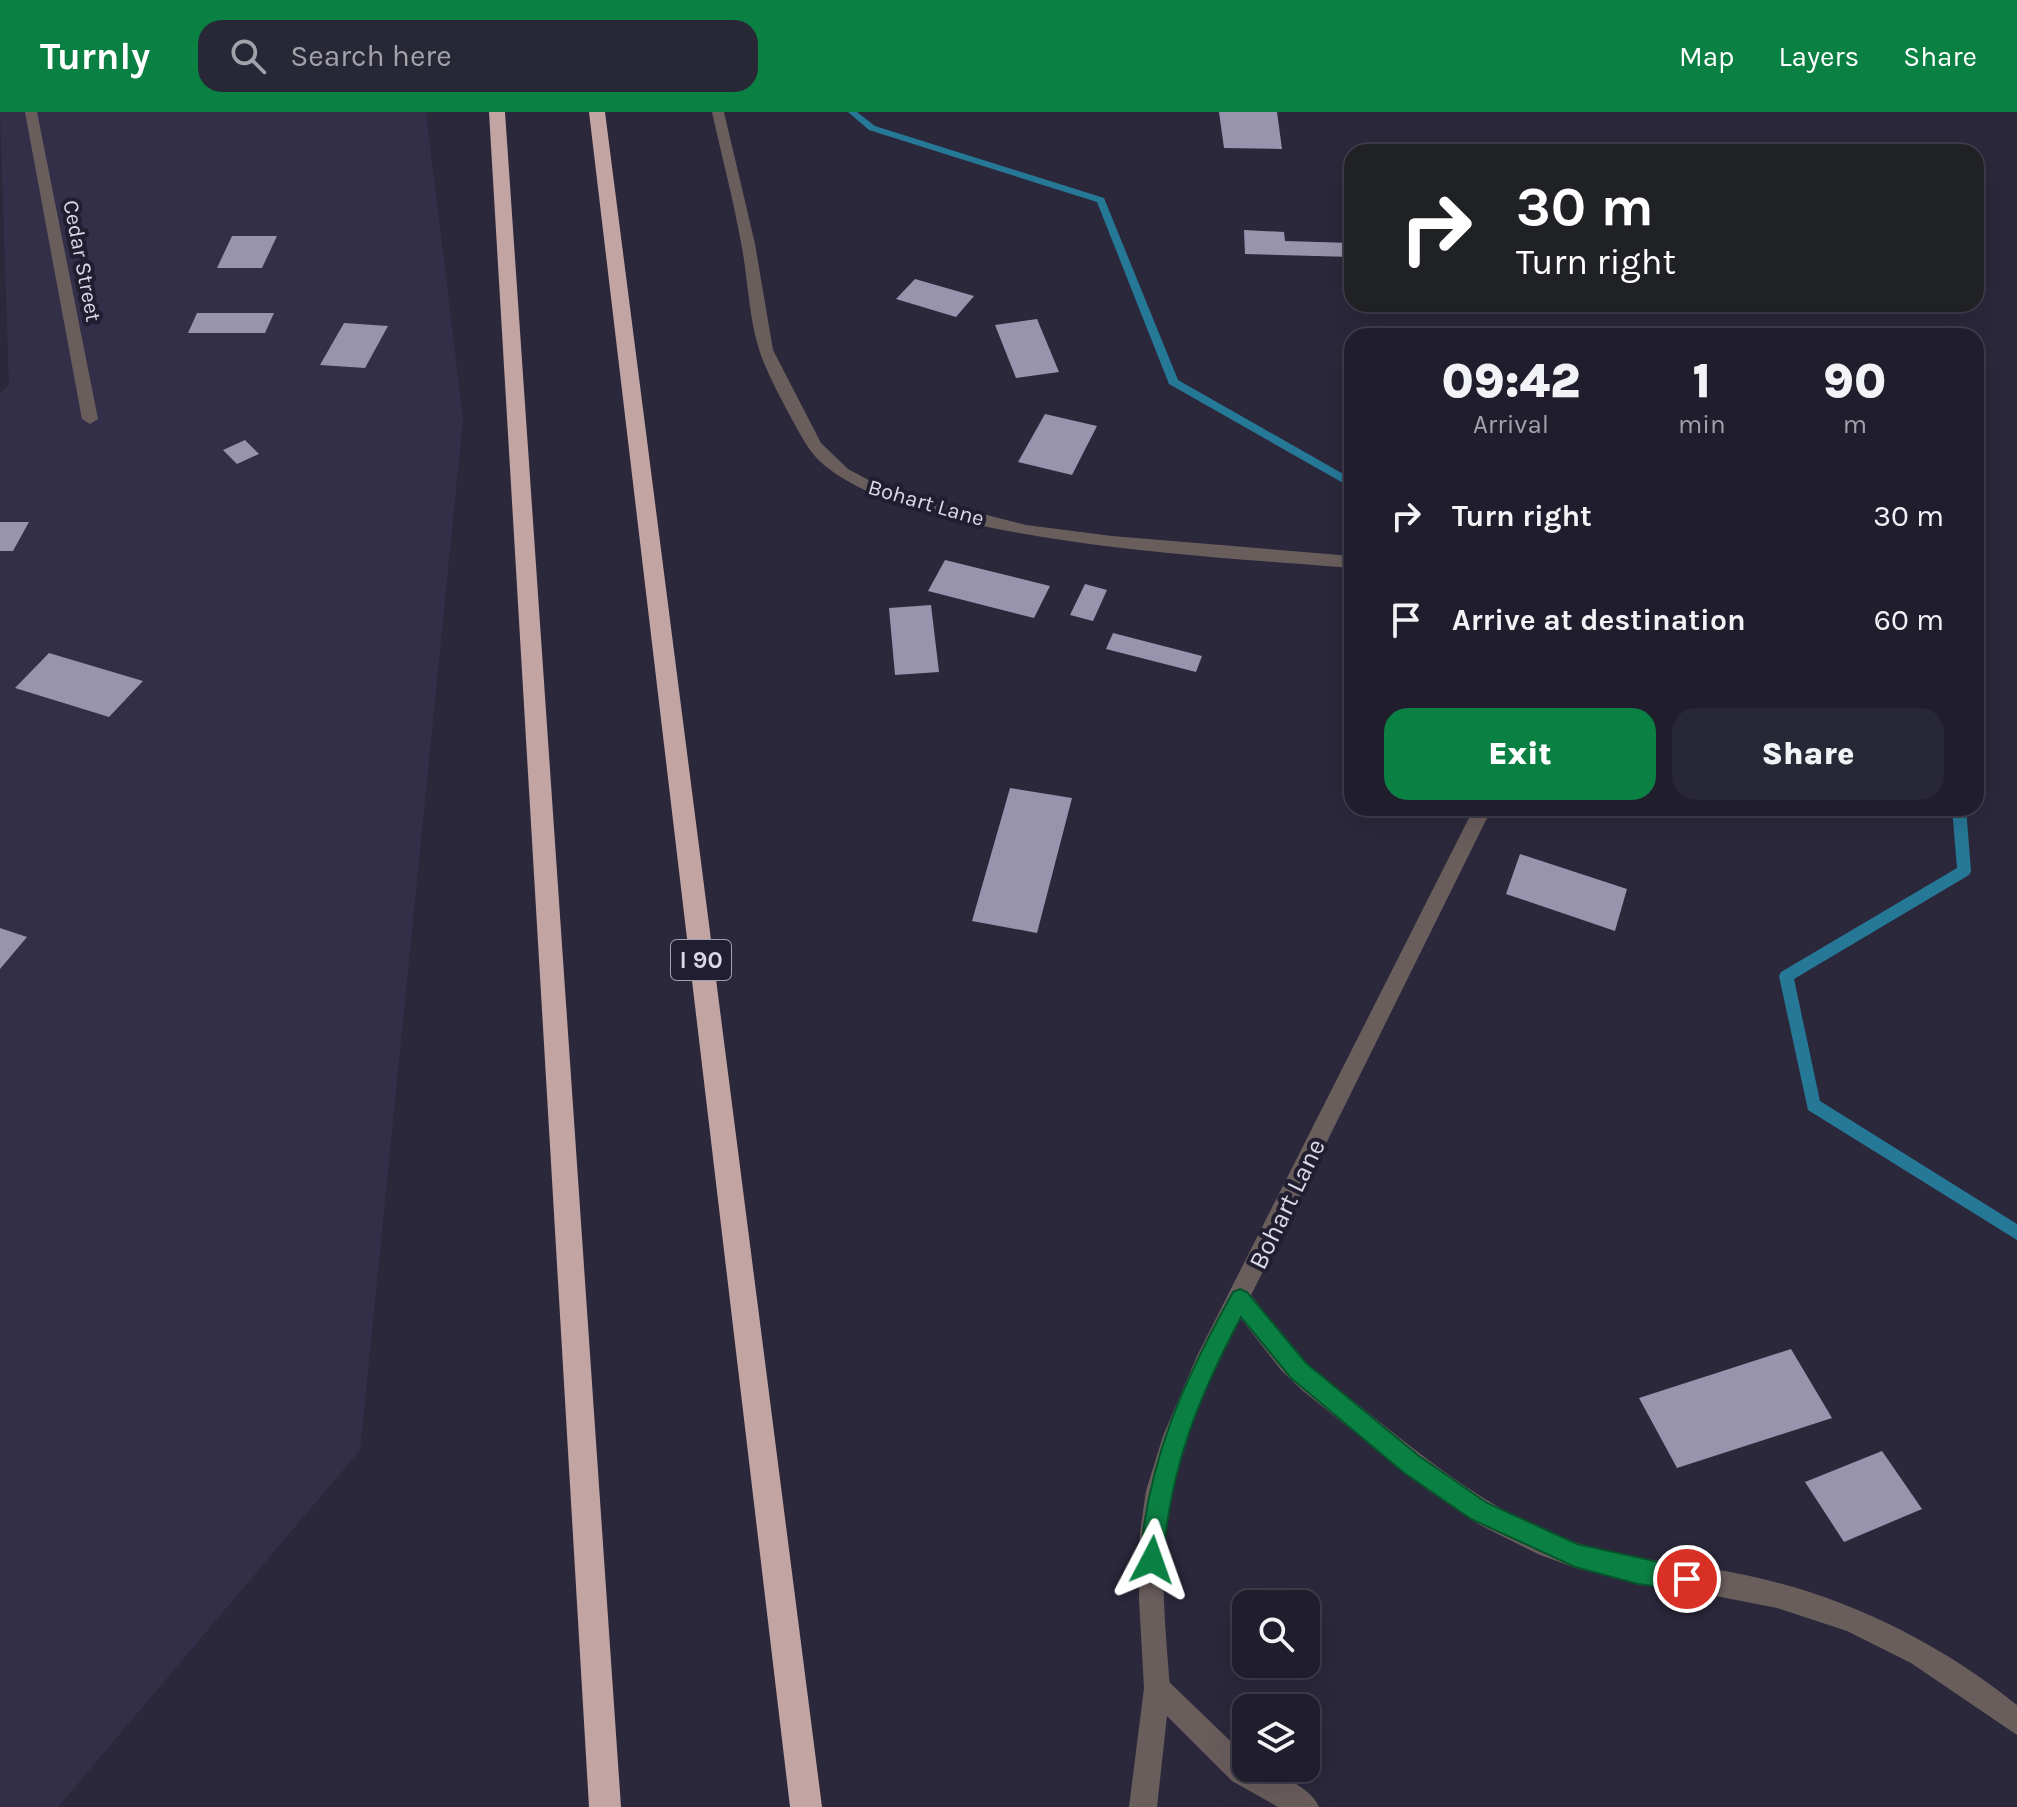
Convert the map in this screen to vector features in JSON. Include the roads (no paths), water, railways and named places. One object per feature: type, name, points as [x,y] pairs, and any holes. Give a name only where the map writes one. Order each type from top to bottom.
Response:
[{"type":"highway","points":[[497,112],[605,1807]]},
{"type":"highway","name":"I 90","points":[[597,112],[806,1807]]},
{"type":"street","name":"Cedar Street","points":[[31,112],[90,419]]},
{"type":"street","name":"Bohart Lane","points":[[718,112],[748,244],[766,350],[815,446],[842,473],[880,493],[1026,530],[1112,542],[1344,561]]},
{"type":"street","name":"Bohart Lane","points":[[1143,1807],[1157,1688],[1150,1587],[1156,1508],[1175,1435],[1205,1364],[1479,816]]},
{"type":"street","points":[[1240,1299],[1298,1371],[1411,1464],[1479,1511],[1575,1555],[1638,1572],[1737,1585],[1829,1608],[1905,1644],[1985,1695],[2017,1722]]},
{"type":"street","points":[[1157,1688],[1242,1771],[1305,1807]]},
{"type":"waterway","points":[[852,112],[872,128],[1101,200],[1173,382],[1344,479]]},
{"type":"waterway","points":[[1960,816],[1964,871],[1786,976],[1813,1105],[2017,1233]]}]
